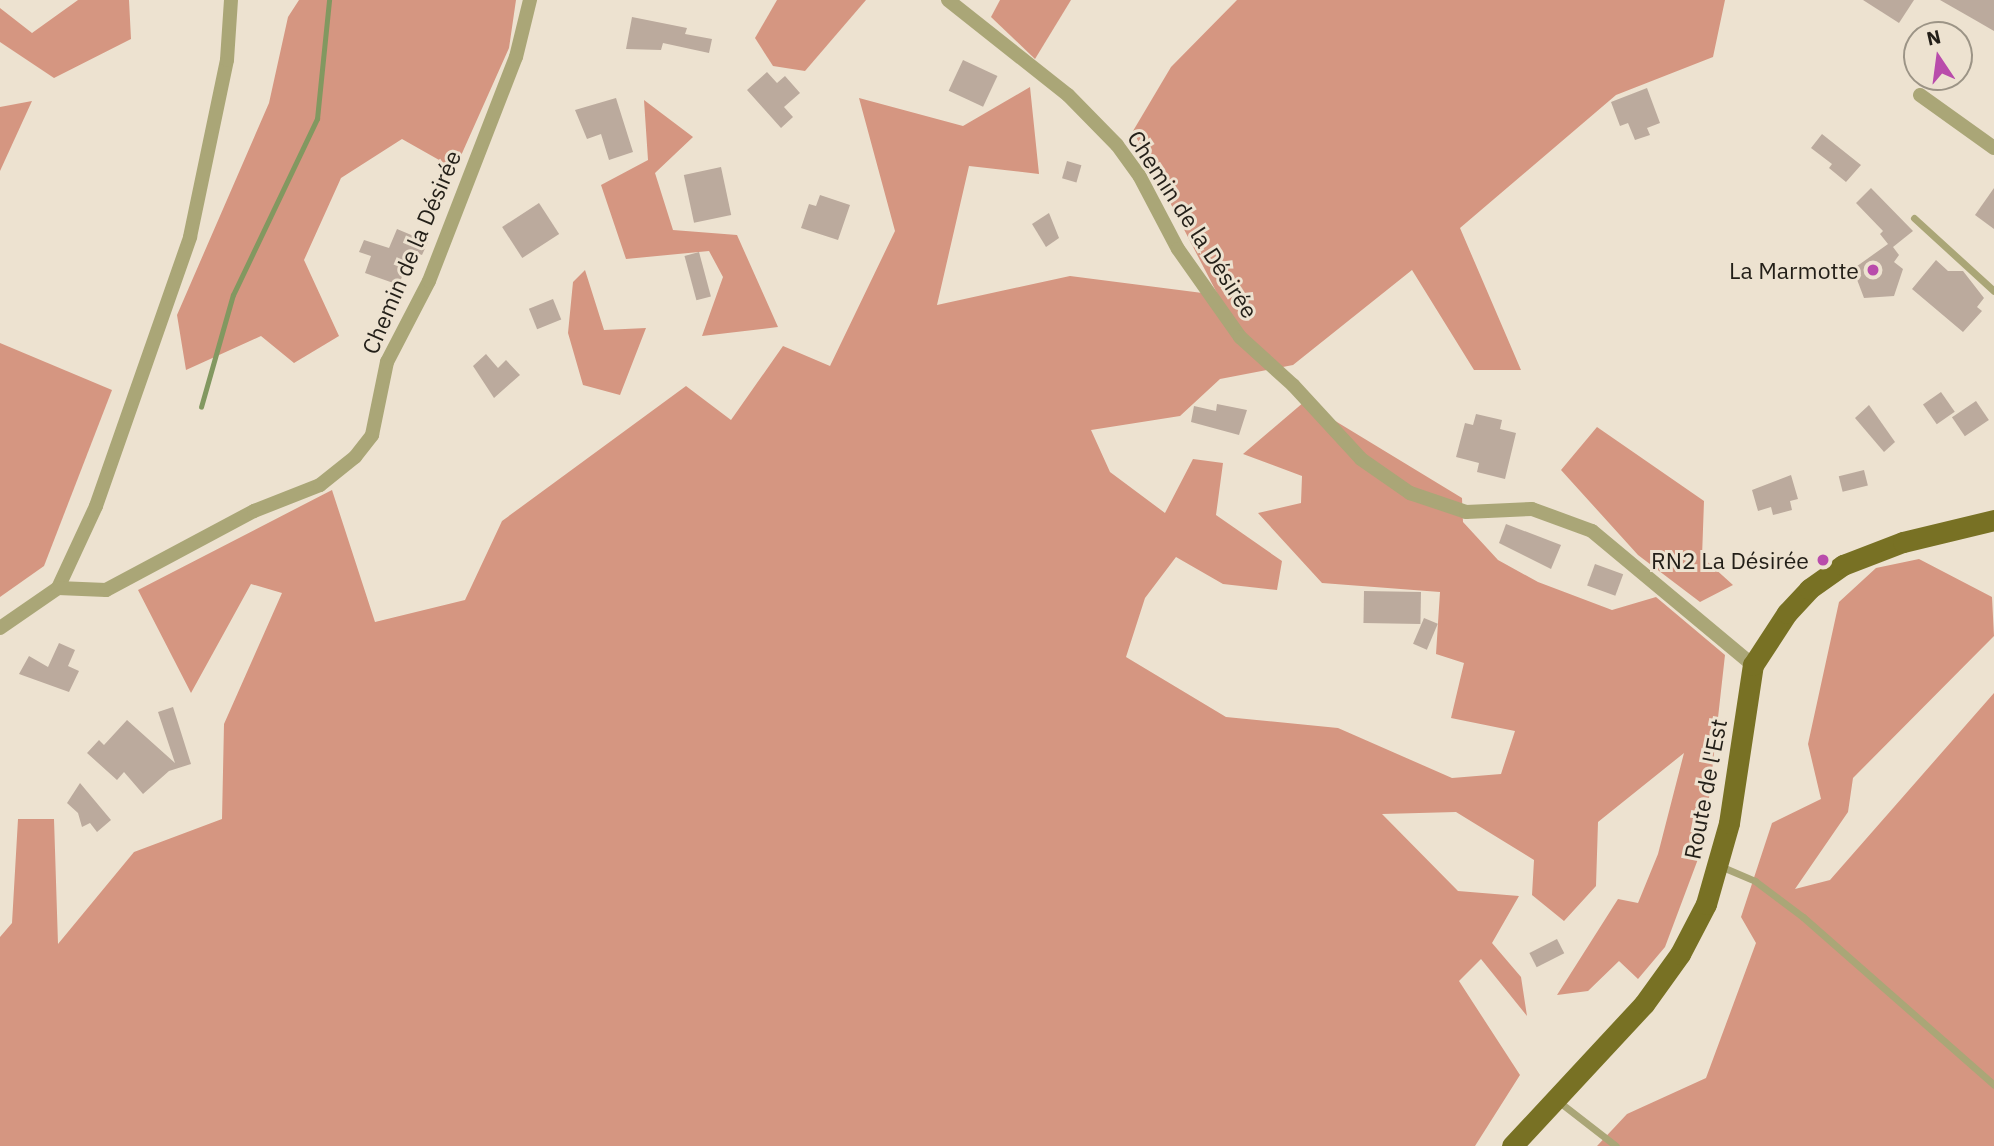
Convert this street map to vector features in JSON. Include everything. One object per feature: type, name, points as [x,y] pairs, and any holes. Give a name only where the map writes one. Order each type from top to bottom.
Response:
[{"type":"main road","name":"Route de l'Est","points":[[1512,1146],[1554,1097],[1644,1004],[1680,954],[1706,904],[1729,823],[1753,666],[1787,613],[1809,589],[1843,565],[1903,542],[1994,520]]},
{"type":"street","points":[[0,628],[58,588],[96,506],[190,237],[227,60],[230,0]]},
{"type":"street","name":"Chemin de la Désirée","points":[[58,588],[106,590],[254,511],[320,485],[355,457],[372,435],[387,362],[429,281],[516,57],[530,0]]},
{"type":"street","name":"Chemin de la Désirée","points":[[948,0],[1068,95],[1116,145],[1140,177],[1178,248],[1240,337],[1293,385],[1360,459],[1410,493],[1466,512],[1532,509],[1592,531],[1753,666]]},
{"type":"street","points":[[1920,95],[1994,148]]},
{"type":"lane","points":[[1914,218],[1994,291]]},
{"type":"lane","points":[[1717,865],[1755,881],[1803,917],[1994,1086]]},
{"type":"lane","points":[[1554,1097],[1616,1146]]},
{"type":"shaded area","points":[[78,0],[129,0],[131,39],[54,78],[0,42],[0,8],[32,33]]},
{"type":"shaded area","points":[[299,0],[516,0],[509,48],[455,169],[402,139],[341,178],[304,260],[339,336],[294,363],[261,336],[186,370],[177,315],[269,103],[288,17]]},
{"type":"shaded area","points":[[777,0],[866,0],[805,71],[773,66],[755,38]]},
{"type":"shaded area","points":[[1000,0],[1071,0],[1035,59],[991,17]]},
{"type":"shaded area","points":[[1237,0],[1725,0],[1713,57],[1616,95],[1460,228],[1521,370],[1474,370],[1412,270],[1293,365],[1220,379],[1180,416],[1091,430],[1110,472],[1165,513],[1193,459],[1223,463],[1216,515],[1282,561],[1277,590],[1223,584],[1176,557],[1145,598],[1126,657],[1226,717],[1338,728],[1452,778],[1501,774],[1515,731],[1451,718],[1464,663],[1436,654],[1440,592],[1322,583],[1258,513],[1301,503],[1302,476],[1243,454],[1304,402],[1462,498],[1463,522],[1498,560],[1538,582],[1612,610],[1656,597],[1725,655],[1704,843],[1665,947],[1638,979],[1619,961],[1588,991],[1557,995],[1618,899],[1638,903],[1658,854],[1684,753],[1598,822],[1596,886],[1564,921],[1532,895],[1534,860],[1456,812],[1382,814],[1458,891],[1519,896],[1492,943],[1521,977],[1527,1016],[1481,959],[1459,981],[1520,1075],[1475,1146],[0,1146],[0,937],[12,923],[18,819],[54,819],[58,944],[134,852],[222,819],[224,724],[282,593],[251,584],[191,693],[138,590],[332,490],[375,622],[465,600],[502,521],[686,386],[731,420],[783,346],[830,366],[895,231],[859,98],[963,126],[1030,87],[1039,174],[969,166],[937,305],[1070,276],[1218,295],[1133,131],[1171,67]]},
{"type":"shaded area","points":[[644,100],[693,137],[655,173],[673,230],[737,235],[778,327],[702,336],[723,277],[709,251],[626,259],[601,185],[648,160]]},
{"type":"shaded area","points":[[32,101],[0,171],[0,107]]},
{"type":"shaded area","points":[[585,270],[604,330],[646,328],[620,395],[583,385],[568,333],[573,282]]},
{"type":"shaded area","points":[[0,343],[112,390],[44,566],[0,597]]},
{"type":"shaded area","points":[[1597,427],[1704,501],[1702,557],[1733,585],[1700,602],[1638,555],[1561,470]]},
{"type":"shaded area","points":[[1919,559],[1992,597],[1994,636],[1853,778],[1848,812],[1795,889],[1830,880],[1994,693],[1994,1146],[1597,1146],[1627,1114],[1706,1078],[1756,943],[1741,917],[1772,823],[1821,799],[1808,744],[1839,602],[1876,568]]},
{"type":"building","points":[[1863,0],[1914,0],[1899,23]]},
{"type":"building","points":[[1940,0],[1994,0],[1994,31],[1975,20]]},
{"type":"building","points":[[632,17],[687,28],[685,34],[712,39],[709,53],[663,43],[661,50],[626,49]]},
{"type":"building","points":[[963,60],[997,76],[983,107],[949,91]]},
{"type":"building","points":[[767,72],[777,83],[785,76],[800,93],[784,107],[793,117],[781,128],[747,90]]},
{"type":"building","points":[[1647,88],[1660,123],[1647,128],[1650,135],[1635,140],[1628,123],[1620,126],[1611,102]]},
{"type":"building","points":[[616,98],[633,152],[609,160],[601,134],[587,139],[575,110]]},
{"type":"building","points":[[1822,134],[1861,165],[1846,182],[1829,168],[1832,164],[1811,148]]},
{"type":"building","points":[[1067,161],[1081,165],[1076,182],[1062,178]]},
{"type":"building","points":[[721,167],[731,215],[694,223],[684,175]]},
{"type":"building","points":[[1871,188],[1913,231],[1893,247],[1899,255],[1894,262],[1903,269],[1894,296],[1864,298],[1853,269],[1888,244],[1880,234],[1883,231],[1856,203]]},
{"type":"building","points":[[1994,188],[1994,229],[1975,215]]},
{"type":"building","points":[[820,195],[850,205],[838,240],[801,228],[809,204],[816,206]]},
{"type":"building","points":[[539,203],[559,234],[522,258],[502,227]]},
{"type":"building","points":[[1049,213],[1059,238],[1046,247],[1032,224]]},
{"type":"building","points":[[397,229],[428,242],[422,255],[411,251],[399,285],[365,273],[371,256],[359,252],[364,240],[389,248]]},
{"type":"building","points":[[699,252],[711,296],[696,300],[685,256]]},
{"type":"building","points":[[1936,260],[1948,271],[1963,271],[1984,298],[1977,307],[1982,311],[1963,332],[1912,289]]},
{"type":"building","points":[[553,299],[561,319],[537,329],[529,309]]},
{"type":"building","points":[[486,354],[498,368],[506,360],[520,375],[494,398],[473,366]]},
{"type":"building","points":[[1941,392],[1955,412],[1937,424],[1923,405]]},
{"type":"building","points":[[1976,401],[1989,420],[1965,436],[1952,417]]},
{"type":"building","points":[[1217,404],[1247,410],[1239,435],[1191,422],[1194,406],[1216,411]]},
{"type":"building","points":[[1869,405],[1895,442],[1884,452],[1855,418]]},
{"type":"building","points":[[1476,414],[1502,420],[1500,429],[1516,433],[1505,479],[1477,472],[1479,463],[1456,457],[1465,423],[1473,425]]},
{"type":"building","points":[[1864,470],[1868,486],[1843,492],[1839,476]]},
{"type":"building","points":[[1791,475],[1798,499],[1790,501],[1792,510],[1773,515],[1771,507],[1758,511],[1752,490]]},
{"type":"building","points":[[1506,524],[1561,545],[1551,569],[1499,543]]},
{"type":"building","points":[[1595,564],[1623,574],[1615,596],[1587,586]]},
{"type":"building","points":[[1364,591],[1421,592],[1420,624],[1363,623]]},
{"type":"building","points":[[1424,618],[1438,624],[1427,650],[1413,644]]},
{"type":"building","points":[[59,643],[75,650],[68,666],[79,671],[69,692],[19,674],[29,656],[48,667]]},
{"type":"building","points":[[173,707],[191,764],[169,771],[143,794],[124,772],[117,780],[87,753],[99,740],[104,745],[127,720],[175,763],[158,712]]},
{"type":"building","points":[[80,783],[111,820],[97,832],[90,823],[82,827],[78,813],[67,803]]},
{"type":"building","points":[[1557,939],[1564,953],[1537,967],[1529,953]]},
{"type":"waterway","points":[[201,407],[233,295],[317,119],[329,0]]},
{"type":"place","name":"La Marmotte","points":[[1873,270]]},
{"type":"place","name":"RN2 La Désirée","points":[[1823,560]]}]
